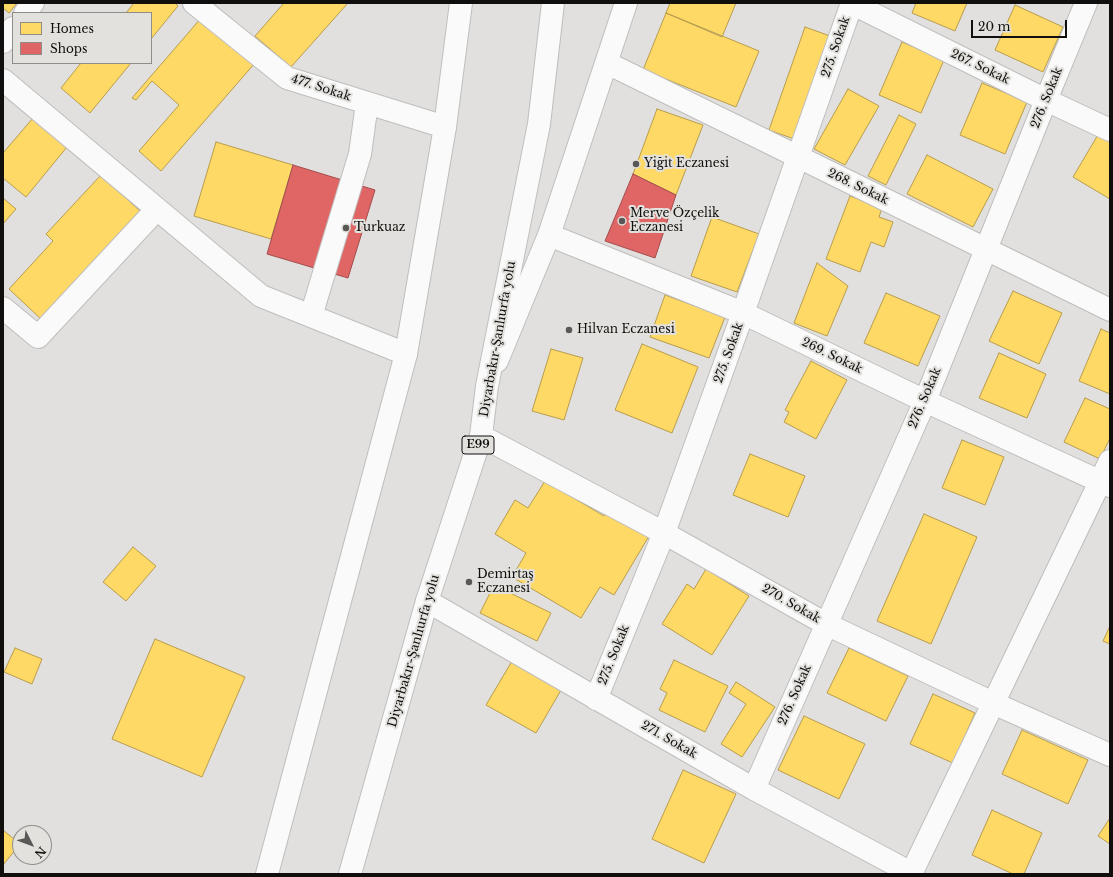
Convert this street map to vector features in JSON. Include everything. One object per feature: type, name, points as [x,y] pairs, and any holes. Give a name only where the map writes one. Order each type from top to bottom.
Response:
[{"type":"main road","points":[[25,12],[33,3]]},
{"type":"main road","name":"477. Sokak","points":[[194,3],[287,78],[445,126]]},
{"type":"main road","name":"Diyarbakır-Şanlıurfa yolu","points":[[350,874],[428,601],[481,436],[487,386],[539,124],[553,3]]},
{"type":"main road","points":[[487,386],[549,235],[626,3]]},
{"type":"main road","name":"267. Sokak","points":[[852,3],[1046,100],[1110,130]]},
{"type":"main road","name":"275. Sokak","points":[[596,699],[664,533],[744,313],[852,3]]},
{"type":"main road","name":"276. Sokak","points":[[754,789],[925,401],[985,249],[1086,3]]},
{"type":"main road","points":[[267,874],[406,354],[445,126],[457,6]]},
{"type":"main road","name":"268. Sokak","points":[[607,63],[1110,310]]},
{"type":"main road","points":[[3,80],[260,296],[406,354]]},
{"type":"main road","points":[[311,316],[360,154],[367,103]]},
{"type":"main road","points":[[3,308],[38,337],[157,209]]},
{"type":"main road","name":"269. Sokak","points":[[549,235],[744,313],[925,401],[1105,483]]},
{"type":"main road","name":"270. Sokak","points":[[481,436],[664,533],[826,624],[994,703],[1110,755]]},
{"type":"main road","points":[[912,874],[994,703],[1105,483],[1110,461]]},
{"type":"main road","name":"271. Sokak","points":[[428,601],[754,789],[912,874]]},
{"type":"building: Homes","points":[[3,3],[17,3],[9,13],[3,8]]},
{"type":"building: Homes","points":[[134,3],[175,3],[178,6],[152,38],[152,12],[127,12]]},
{"type":"building: Homes","points":[[284,3],[348,3],[291,67],[255,36]]},
{"type":"building: Homes","points":[[670,3],[736,3],[722,37],[666,13]]},
{"type":"building: Homes","points":[[916,3],[967,3],[955,31],[912,13]]},
{"type":"building: Homes","points":[[1015,5],[1063,27],[1043,72],[995,50]]},
{"type":"building: Homes","points":[[666,13],[759,51],[736,107],[643,70]]},
{"type":"building: Homes","points":[[202,17],[255,63],[161,171],[139,151],[179,105],[152,81],[136,100],[132,98]]},
{"type":"building: Homes","points":[[805,27],[833,37],[797,140],[769,130]]},
{"type":"building: Homes","points":[[902,42],[944,60],[921,113],[879,95]]},
{"type":"building: Homes","points":[[80,64],[130,64],[90,113],[61,88]]},
{"type":"building: Homes","points":[[982,83],[1027,102],[1005,154],[960,135]]},
{"type":"building: Homes","points":[[848,89],[879,106],[845,165],[814,149]]},
{"type":"building: Homes","points":[[657,109],[703,125],[676,195],[633,174]]},
{"type":"building: Homes","points":[[899,115],[916,124],[886,185],[868,176]]},
{"type":"building: Homes","points":[[33,118],[67,147],[26,197],[3,178],[3,153]]},
{"type":"building: Homes","points":[[1099,133],[1110,139],[1110,199],[1073,177]]},
{"type":"building: Homes","points":[[216,142],[293,165],[271,239],[194,216]]},
{"type":"building: Homes","points":[[927,155],[993,189],[973,227],[907,194]]},
{"type":"building: Homes","points":[[101,175],[141,212],[42,320],[9,289],[53,241],[46,234]]},
{"type":"building: Homes","points":[[850,196],[882,208],[879,217],[893,222],[884,247],[871,242],[860,272],[826,259]]},
{"type":"building: Homes","points":[[3,198],[16,209],[3,224]]},
{"type":"building: Homes","points":[[712,217],[759,234],[737,292],[691,276]]},
{"type":"building: Homes","points":[[817,263],[848,286],[827,336],[794,323]]},
{"type":"building: Homes","points":[[1013,291],[1062,313],[1039,364],[989,341]]},
{"type":"building: Homes","points":[[886,293],[940,316],[918,366],[864,343]]},
{"type":"building: Homes","points":[[665,295],[725,317],[709,358],[650,337]]},
{"type":"building: Homes","points":[[1101,329],[1110,333],[1110,394],[1079,381]]},
{"type":"building: Homes","points":[[642,344],[698,367],[672,433],[615,410]]},
{"type":"building: Homes","points":[[551,349],[583,358],[564,420],[532,411]]},
{"type":"building: Homes","points":[[999,353],[1046,374],[1027,418],[979,398]]},
{"type":"building: Homes","points":[[811,361],[847,380],[816,439],[784,422],[789,412],[785,410]]},
{"type":"building: Homes","points":[[1085,398],[1110,409],[1110,438],[1100,459],[1064,442]]},
{"type":"building: Homes","points":[[962,440],[1004,457],[985,505],[942,488]]},
{"type":"building: Homes","points":[[750,454],[805,476],[788,517],[733,495]]},
{"type":"building: Homes","points":[[545,481],[604,516],[607,511],[649,536],[614,595],[600,587],[581,618],[512,577],[526,553],[495,534],[515,500],[528,508]]},
{"type":"building: Homes","points":[[924,514],[977,537],[931,644],[877,621]]},
{"type":"building: Homes","points":[[133,547],[156,566],[126,601],[103,582]]},
{"type":"building: Homes","points":[[706,569],[749,596],[712,655],[662,624],[687,584],[694,589]]},
{"type":"building: Homes","points":[[494,585],[551,613],[537,641],[480,613]]},
{"type":"building: Homes","points":[[1110,626],[1110,644],[1103,641]]},
{"type":"building: Homes","points":[[155,639],[245,677],[202,777],[112,739]]},
{"type":"building: Homes","points":[[15,648],[42,659],[32,684],[4,672]]},
{"type":"building: Homes","points":[[849,648],[908,676],[886,721],[827,693]]},
{"type":"building: Homes","points":[[515,656],[564,685],[536,733],[486,705]]},
{"type":"building: Homes","points":[[674,660],[728,686],[705,732],[659,710],[667,693],[660,689]]},
{"type":"building: Homes","points":[[736,682],[775,707],[742,757],[721,744],[746,704],[729,693]]},
{"type":"building: Homes","points":[[933,694],[975,713],[953,763],[910,744]]},
{"type":"building: Homes","points":[[804,716],[865,744],[839,799],[778,770]]},
{"type":"building: Homes","points":[[1022,730],[1088,760],[1068,804],[1002,774]]},
{"type":"building: Homes","points":[[683,770],[736,794],[704,863],[652,839]]},
{"type":"building: Homes","points":[[992,810],[1042,833],[1024,874],[1013,874],[972,855]]},
{"type":"building: Homes","points":[[1110,818],[1110,844],[1098,836]]},
{"type":"building: Homes","points":[[3,830],[12,837],[12,854],[3,865]]},
{"type":"building: Shops","points":[[293,165],[375,190],[348,278],[267,254]]},
{"type":"building: Shops","points":[[633,174],[676,195],[655,258],[605,241]]},
{"type":"place","name":"Yiğit Eczanesi","points":[[636,164]]},
{"type":"place","name":"Merve Özçelik Eczanesi","points":[[622,221]]},
{"type":"place","name":"Turkuaz","points":[[346,228]]},
{"type":"place","name":"Hilvan Eczanesi","points":[[569,330]]},
{"type":"place","name":"Demirtaş Eczanesi","points":[[469,582]]}]
